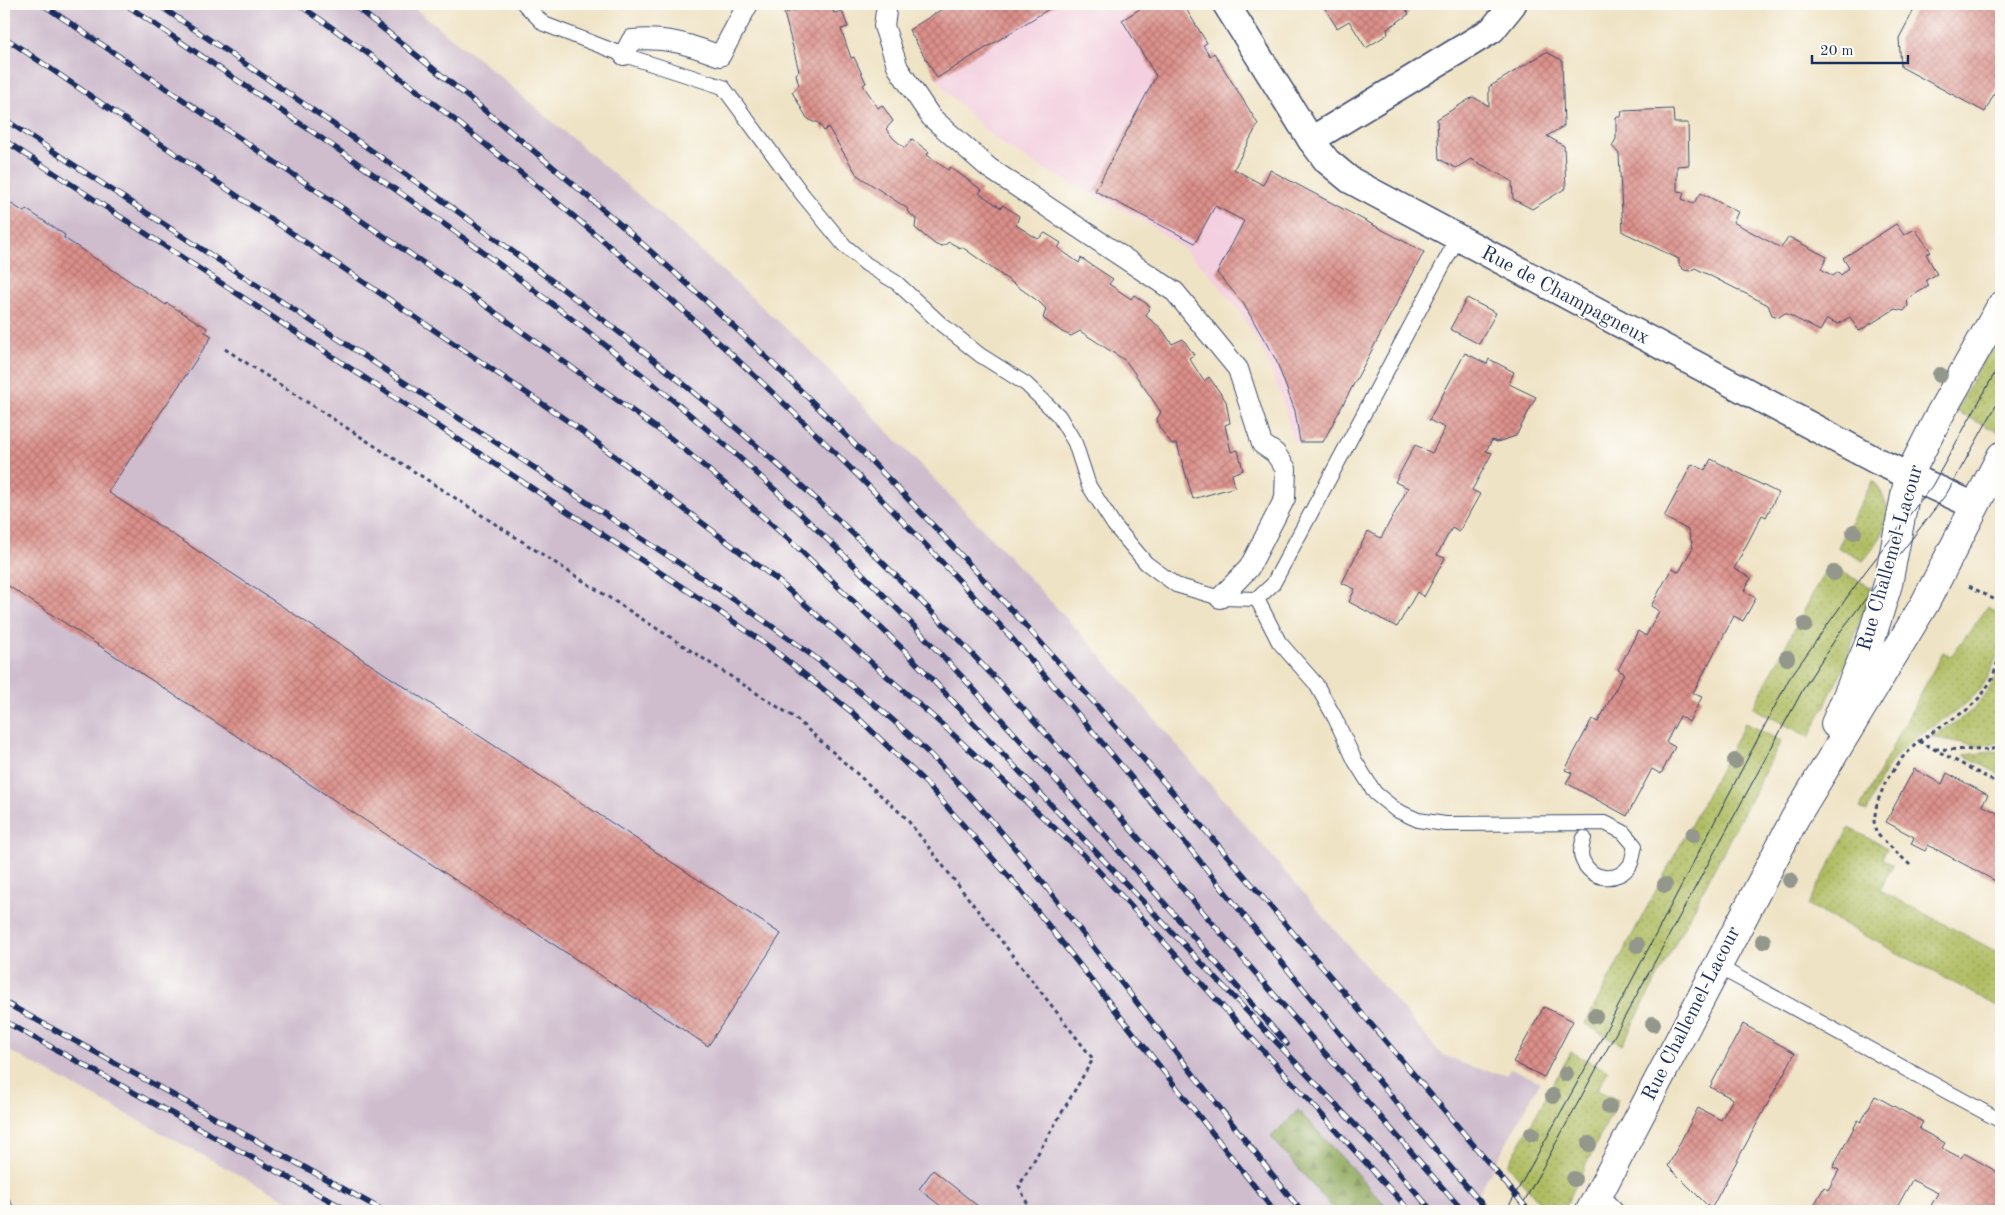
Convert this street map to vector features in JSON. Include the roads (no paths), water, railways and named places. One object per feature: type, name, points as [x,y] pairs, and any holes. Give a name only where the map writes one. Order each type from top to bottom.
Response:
[{"type":"street","points":[[624,55],[632,40],[657,38],[687,44],[720,56],[748,4]]},
{"type":"street","points":[[887,4],[884,26],[898,68],[931,118],[989,168],[1175,292],[1238,369],[1262,444],[1274,452],[1286,469],[1285,498],[1249,568],[1220,598]]},
{"type":"street","name":"Rue de Champagneux","points":[[1226,4],[1311,140],[1327,161],[1350,180],[1877,461],[1975,506]]},
{"type":"street","points":[[1311,140],[1492,30],[1514,4]]},
{"type":"street","name":"Rue Challemel-Lacour","points":[[1795,818],[1871,639],[1893,564],[1910,475],[1940,414],[2001,306]]},
{"type":"street","name":"Rue Challemel-Lacour","points":[[1602,1205],[1717,966],[1795,818],[1925,603],[2001,456]]},
{"type":"lane","points":[[524,4],[544,24],[624,55],[723,87],[803,195],[844,245],[866,264],[898,283],[941,324],[980,355],[1026,384],[1059,416],[1074,443],[1089,486],[1114,525],[1146,563],[1176,585],[1220,598],[1257,600],[1273,584],[1458,239]]},
{"type":"lane","points":[[1257,600],[1279,642],[1316,684],[1335,718],[1355,761],[1375,793],[1396,810],[1418,820],[1445,824],[1605,823],[1623,832],[1634,846],[1630,864],[1618,876],[1606,878],[1591,871],[1582,861],[1581,848],[1584,838]]},
{"type":"lane","points":[[1717,966],[2001,1121]]},
{"type":"lane","points":[[4,1205],[7,1211]]},
{"type":"tram line","points":[[1506,1211],[1596,1049],[1789,679],[1865,572],[1932,486],[2001,362]]},
{"type":"tram line","points":[[1519,1211],[1806,684],[1840,632],[1947,493],[2001,397]]},
{"type":"railway","points":[[42,4],[475,298],[673,440],[730,488],[795,545],[906,652],[1395,1167]]},
{"type":"railway","points":[[125,4],[436,218],[588,331],[733,452],[880,591],[951,664],[1087,815],[1287,1044]]},
{"type":"railway","points":[[157,4],[418,183],[588,308],[671,373],[830,512],[934,614],[1034,721],[1463,1211]]},
{"type":"railway","points":[[298,4],[448,114],[567,210],[704,329],[771,391],[900,518],[963,584],[1083,720],[1371,1072],[1488,1211]]},
{"type":"railway","points":[[352,4],[521,140],[685,281],[790,380],[911,502],[1028,628],[1142,757],[1529,1211]]},
{"type":"railway","points":[[4,37],[575,426],[776,579],[946,728],[1084,855],[1410,1211]]},
{"type":"railway","points":[[4,119],[717,588],[765,621],[881,710],[957,782],[1007,838],[1301,1211]]},
{"type":"railway","points":[[4,140],[714,608],[771,648],[853,713],[926,783],[1018,887],[1274,1211]]},
{"type":"railway","points":[[4,1002],[384,1211]]},
{"type":"railway","points":[[4,1021],[349,1211]]},
{"type":"railway","points":[[1390,1162],[1432,1211]]}]
